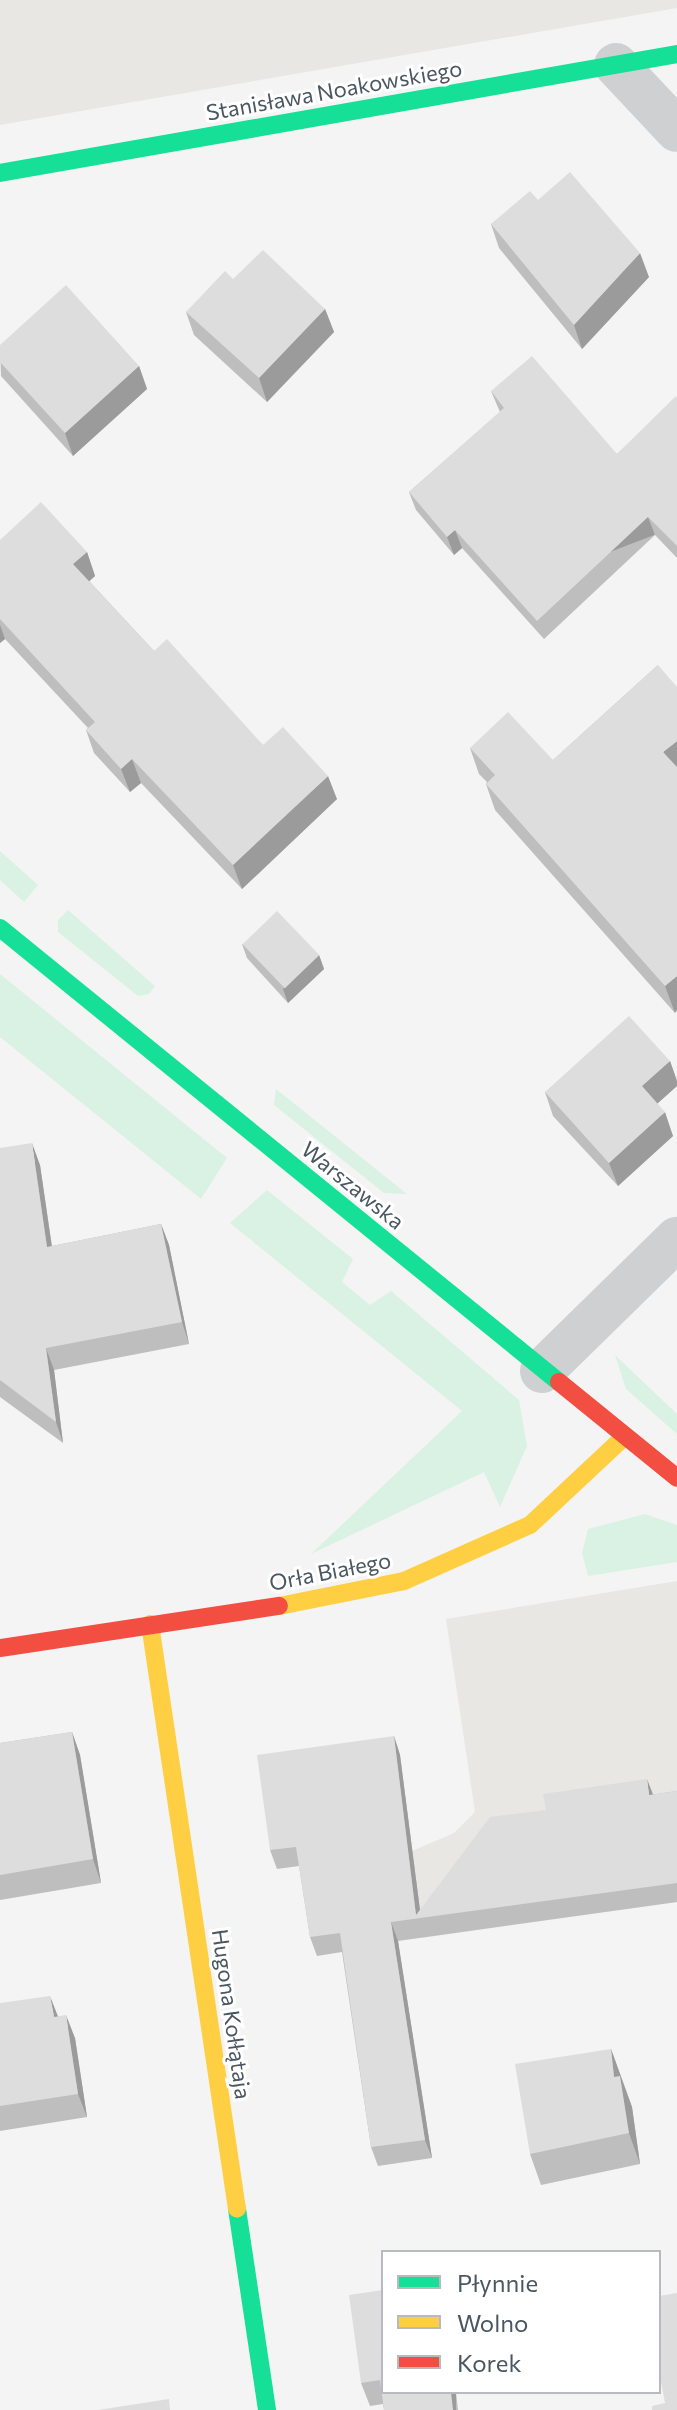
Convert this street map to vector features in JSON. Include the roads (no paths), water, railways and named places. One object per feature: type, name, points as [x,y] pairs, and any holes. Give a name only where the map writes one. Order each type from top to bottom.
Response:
[{"type":"street","name":"Stanisława Noakowskiego","points":[[0,173],[677,54]]},
{"type":"street","points":[[616,65],[677,130]]},
{"type":"street","name":"Warszawska","points":[[0,928],[677,1478]]},
{"type":"street","points":[[542,1371],[677,1239]]},
{"type":"street","name":"Orła Białego","points":[[0,1648],[357,1594],[432,1571],[530,1525],[625,1436]]},
{"type":"street","name":"Hugona Kołłątaja","points":[[150,1624],[267,2410]]}]
